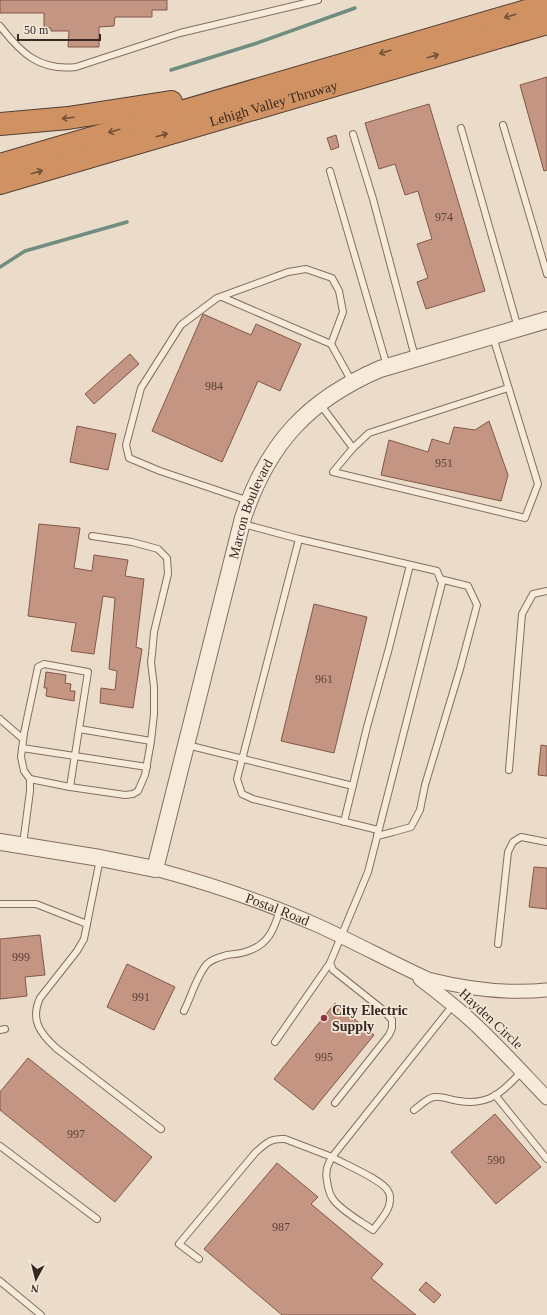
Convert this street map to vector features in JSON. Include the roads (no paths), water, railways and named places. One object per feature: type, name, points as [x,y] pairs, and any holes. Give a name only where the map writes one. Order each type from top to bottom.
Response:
[{"type":"highway","name":"Lehigh Valley Thruway","points":[[0,165],[547,5]]},
{"type":"highway","name":"Lehigh Valley Thruway","points":[[0,183],[547,23]]},
{"type":"highway","points":[[0,124],[97,114],[273,85]]},
{"type":"street","name":"Marcon Boulevard","points":[[154,869],[241,524],[260,475],[272,455],[296,424],[319,403],[352,382],[380,369],[547,320]]},
{"type":"street","name":"Postal Road","points":[[0,842],[100,858],[154,869],[222,888],[280,910],[341,937],[428,979],[446,984],[509,991],[547,990]]},
{"type":"street","name":"Hayden Circle","points":[[407,969],[480,1028],[547,1098]]},
{"type":"lane","points":[[0,26],[13,43],[28,57],[51,66],[62,68],[76,67],[180,34],[293,3],[318,0]]},
{"type":"lane","points":[[503,125],[547,274]]},
{"type":"lane","points":[[461,128],[518,328]]},
{"type":"lane","points":[[354,134],[373,199],[415,359]]},
{"type":"lane","points":[[330,171],[388,367]]},
{"type":"lane","points":[[249,501],[160,471],[129,458],[126,445],[141,388],[181,325],[217,298],[288,272],[306,269],[332,278],[339,291],[343,312],[331,344]]},
{"type":"lane","points":[[222,296],[331,344],[352,382]]},
{"type":"lane","points":[[493,336],[538,484],[525,518],[333,472],[353,448],[369,433],[508,388]]},
{"type":"lane","points":[[319,403],[353,448]]},
{"type":"lane","points":[[241,524],[437,571],[442,583],[368,872],[330,963],[275,1042]]},
{"type":"lane","points":[[30,779],[70,787],[125,795],[138,792],[146,775],[154,714],[154,687],[151,662],[154,632],[168,574],[167,558],[158,549],[152,547],[132,542],[92,536]]},
{"type":"lane","points":[[299,539],[237,779],[242,794],[253,799],[344,822],[377,833],[393,832],[411,827],[420,810],[425,786],[460,669],[477,605],[468,586],[440,579]]},
{"type":"lane","points":[[344,822],[367,727],[410,565]]},
{"type":"lane","points":[[509,770],[522,614],[533,594],[547,591]]},
{"type":"lane","points":[[23,846],[30,791],[30,779],[24,771],[21,757],[23,739],[38,666],[44,664],[88,672],[70,787]]},
{"type":"lane","points":[[1,722],[23,739]]},
{"type":"lane","points":[[79,729],[151,741]]},
{"type":"lane","points":[[186,744],[353,786]]},
{"type":"lane","points":[[22,748],[147,767]]},
{"type":"lane","points":[[498,944],[508,852],[513,842],[520,838],[547,842]]},
{"type":"lane","points":[[100,858],[84,939],[77,951],[40,998],[36,1006],[35,1016],[39,1028],[56,1048],[161,1129]]},
{"type":"lane","points":[[0,904],[36,904],[87,924]]},
{"type":"lane","points":[[184,1011],[202,972],[208,963],[219,957],[247,952],[260,945],[269,937],[275,927],[280,910]]},
{"type":"lane","points":[[330,963],[333,970],[392,1020],[392,1028],[389,1035],[335,1103]]},
{"type":"lane","points":[[199,1259],[179,1244],[255,1153],[264,1144],[274,1139],[285,1140],[332,1157],[381,1182],[388,1190],[390,1196],[388,1206],[381,1220],[373,1230],[333,1200],[328,1192],[326,1175],[327,1166],[332,1157],[453,1005]]},
{"type":"lane","points":[[414,1110],[428,1099],[434,1097],[460,1101],[482,1101],[495,1096],[506,1088],[522,1071]]},
{"type":"lane","points":[[495,1096],[547,1159]]},
{"type":"lane","points":[[0,1146],[97,1219]]},
{"type":"lane","points":[[0,1281],[42,1315]]},
{"type":"waterway","points":[[171,70],[254,44],[355,8]]},
{"type":"waterway","points":[[0,267],[25,251],[127,222]]},
{"type":"place","name":"City Electric Supply","points":[[324,1018]]}]
